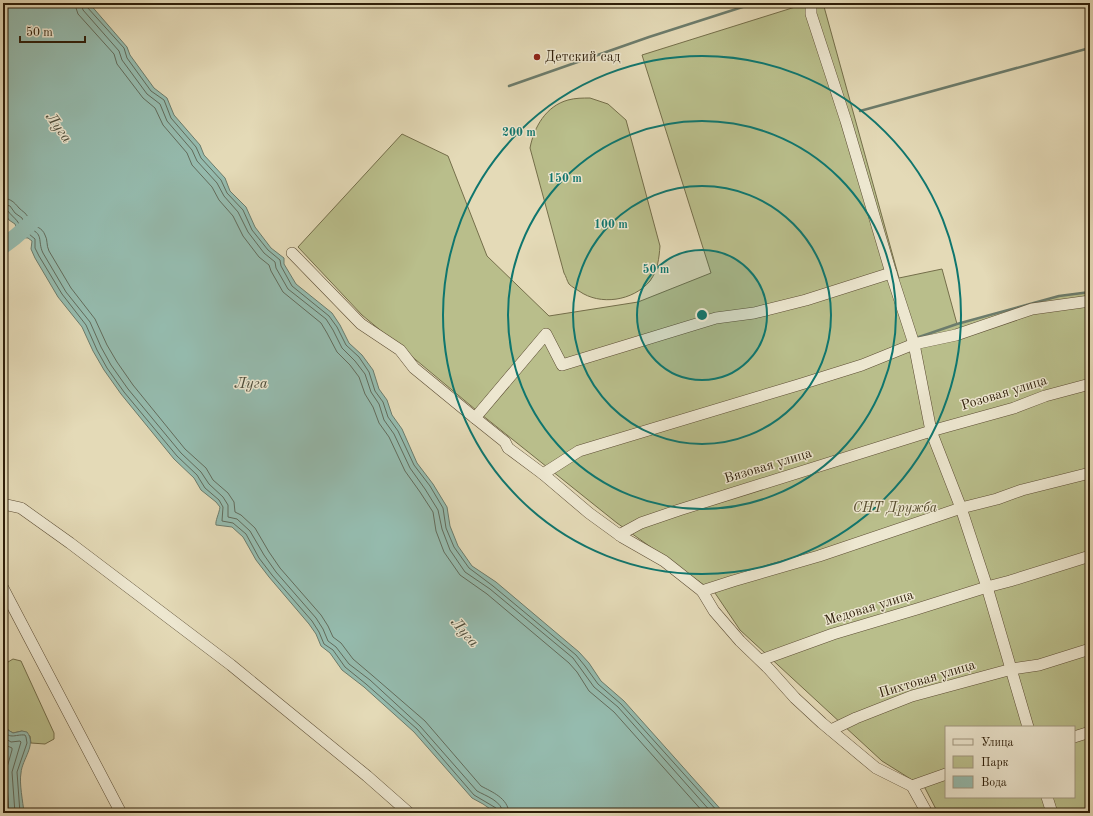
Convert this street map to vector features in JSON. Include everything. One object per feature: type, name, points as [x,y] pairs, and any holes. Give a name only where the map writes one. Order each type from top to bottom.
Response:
[{"type":"street","points":[[811,3],[811,14],[846,121],[891,273],[914,344],[929,432],[961,508],[987,587],[1028,726]]},
{"type":"street","points":[[292,253],[361,324],[400,350],[414,368],[505,442],[508,448],[543,474],[589,513],[619,535],[664,561],[702,592],[714,611],[740,641],[761,660],[796,698],[876,768],[912,786],[927,813]]},
{"type":"street","points":[[475,418],[546,334],[562,365],[716,318],[754,313],[806,300],[891,273]]},
{"type":"street","points":[[543,474],[579,451],[862,365],[914,344],[956,335],[1032,309],[1090,301]]},
{"type":"street","name":"Розовая улица","points":[[929,432],[1014,408],[1044,396],[1090,384]]},
{"type":"street","name":"Вязовая улица","points":[[619,535],[641,523],[679,510],[929,432]]},
{"type":"street","points":[[702,592],[733,581],[819,556],[961,508],[997,499],[1022,490],[1090,473]]},
{"type":"street","points":[[3,504],[21,508],[70,543],[231,665],[367,776],[409,813]]},
{"type":"street","name":"Медовая улица","points":[[761,660],[833,634],[1090,556]]},
{"type":"street","points":[[3,588],[121,813]]},
{"type":"street","name":"Пихтовая улица","points":[[831,730],[856,718],[912,696],[1012,669],[1039,665],[1090,649]]},
{"type":"street","points":[[1075,737],[1090,732]]},
{"type":"street","points":[[912,786],[945,774]]},
{"type":"street","points":[[1048,798],[1052,813]]},
{"type":"green space","name":"СНТ Дружба","points":[[808,3],[823,3],[899,278],[942,269],[957,324],[1059,296],[1090,292],[1090,813],[938,813],[925,788],[882,761],[740,630],[715,593],[617,523],[482,415],[362,315],[298,247],[402,134],[448,156],[487,256],[549,316],[638,302],[711,273],[642,55]]},
{"type":"green space","points":[[576,98],[590,98],[608,104],[626,120],[660,246],[659,259],[653,277],[650,281],[635,293],[616,299],[606,300],[587,296],[568,283],[530,148],[538,125],[547,112],[553,107]]},
{"type":"green space","points":[[13,659],[21,661],[54,733],[54,739],[45,744],[31,743],[30,736],[22,731],[13,733],[8,730],[5,722],[7,703],[3,665]]},
{"type":"water","name":"Луга","points":[[3,3],[89,3],[127,47],[130,55],[154,88],[167,98],[174,115],[200,145],[204,155],[225,178],[230,191],[246,207],[255,227],[271,248],[284,258],[284,264],[296,284],[332,313],[349,343],[362,355],[373,370],[379,389],[387,400],[392,415],[402,429],[417,463],[433,484],[447,507],[450,526],[458,546],[472,566],[496,582],[579,652],[589,663],[601,681],[624,701],[724,813],[496,813],[472,798],[414,732],[364,687],[342,670],[330,653],[321,646],[316,634],[309,624],[256,560],[243,537],[232,527],[216,525],[220,507],[201,490],[194,478],[174,459],[121,394],[104,370],[82,327],[58,297],[35,258],[31,249],[32,241],[28,238],[15,237],[17,229],[15,224],[9,220],[3,211]]},
{"type":"water","points":[[3,671],[7,703],[5,722],[8,730],[13,733],[22,731],[27,732],[30,737],[30,747],[22,768],[21,777],[24,813],[3,813]]},
{"type":"waterway","points":[[509,86],[649,37],[755,3]]},
{"type":"waterway","points":[[1086,3],[1090,17]]},
{"type":"waterway","points":[[860,111],[1086,49],[1090,45]]},
{"type":"waterway","points":[[3,246],[31,223]]},
{"type":"waterway","points":[[919,337],[957,324],[1059,296],[1090,292]]},
{"type":"place","name":"Детский сад","points":[[537,57]]}]
